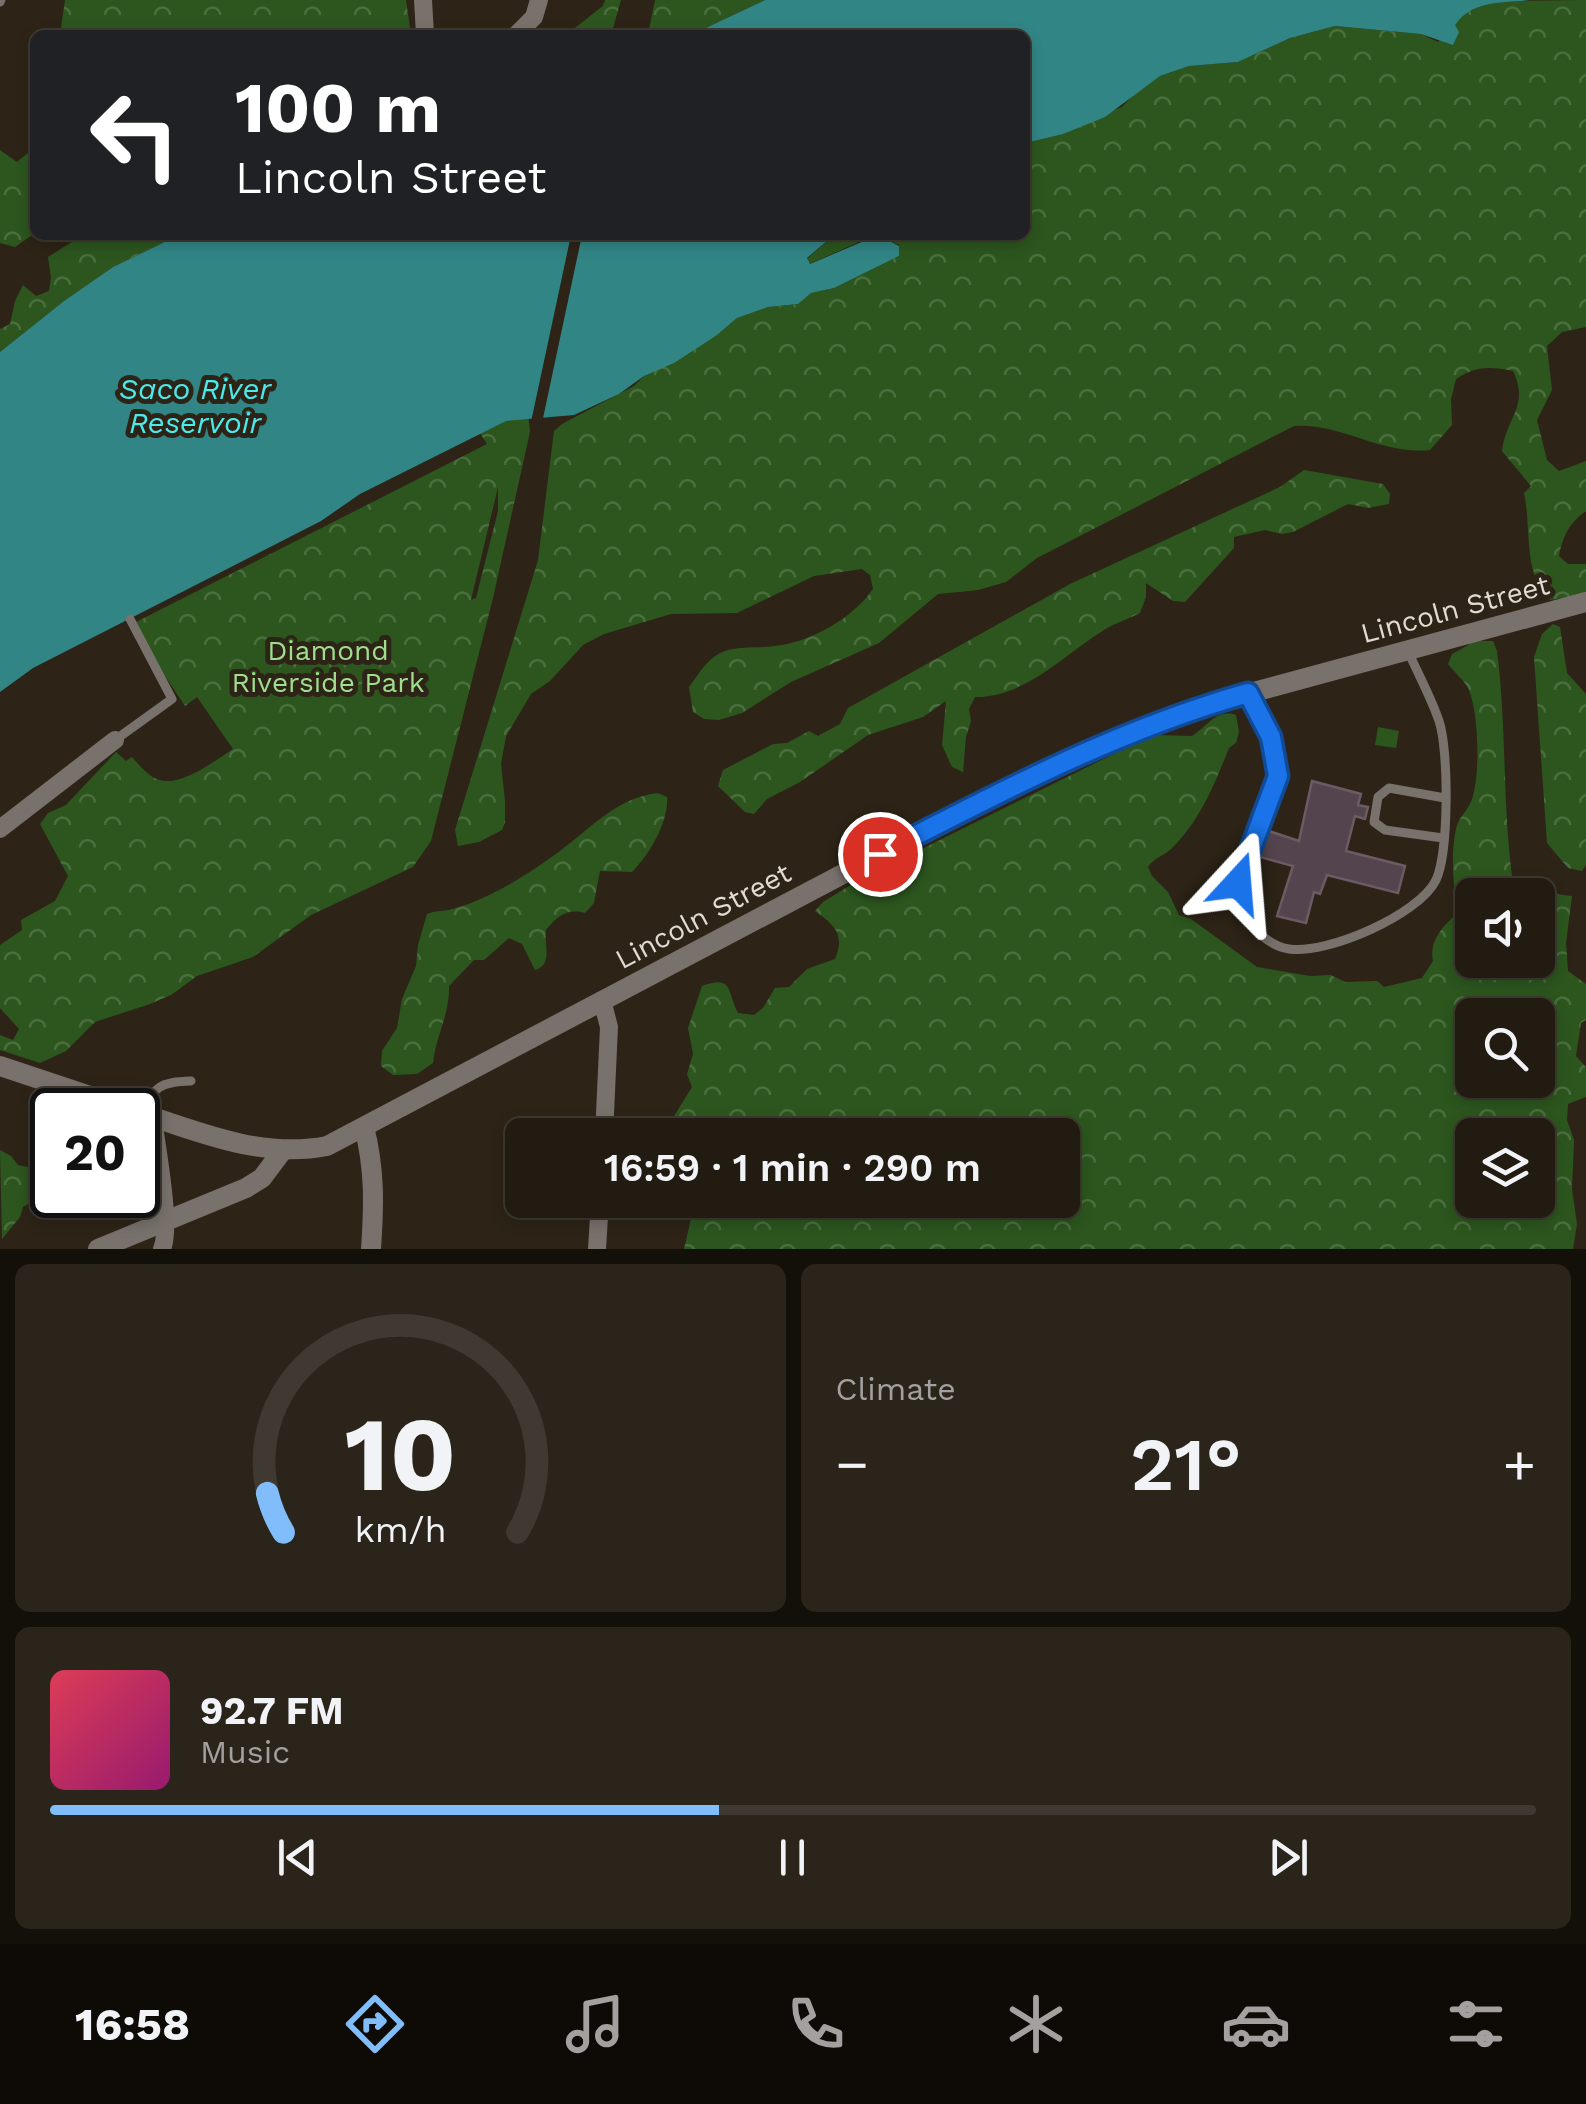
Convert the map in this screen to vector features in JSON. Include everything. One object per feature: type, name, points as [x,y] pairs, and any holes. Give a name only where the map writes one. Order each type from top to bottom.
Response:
[{"type":"street","points":[[424,0],[425,30]]},
{"type":"street","points":[[521,30],[534,17],[540,0]]},
{"type":"street","name":"Lincoln Street","points":[[160,1119],[229,1140],[283,1150],[327,1146],[1038,773],[1126,733],[1248,693],[1586,602]]},
{"type":"street","points":[[0,828],[115,740]]},
{"type":"street","points":[[602,1000],[608,1027],[605,1118]]},
{"type":"street","name":"Lincoln Street","points":[[0,1066],[66,1088]]},
{"type":"street","points":[[364,1127],[373,1160],[371,1249]]},
{"type":"street","points":[[98,1249],[256,1182],[283,1150]]},
{"type":"street","points":[[160,1203],[166,1241],[162,1249]]},
{"type":"street","points":[[596,1249],[599,1218]]},
{"type":"lane","points":[[115,740],[172,699],[130,619]]},
{"type":"lane","points":[[1248,693],[1271,737],[1278,776],[1243,863],[1238,900],[1247,919],[1269,940],[1290,949],[1310,948],[1402,914],[1430,891],[1438,875],[1444,798],[1440,722],[1408,650]]},
{"type":"lane","points":[[1443,838],[1385,830],[1374,822],[1378,797],[1389,788],[1444,798]]},
{"type":"lane","points":[[157,1088],[191,1080]]},
{"type":"green space","points":[[65,0],[406,0],[410,30],[61,30]]},
{"type":"green space","points":[[605,0],[621,0],[612,30],[572,30],[603,6]]},
{"type":"green space","points":[[655,0],[765,0],[702,30],[649,30]]},
{"type":"green space","points":[[1586,0],[1586,327],[1562,332],[1547,346],[1552,390],[1537,420],[1547,460],[1559,471],[1586,461],[1586,511],[1568,530],[1559,556],[1568,564],[1586,564],[1586,594],[1550,600],[1535,577],[1524,493],[1531,486],[1502,451],[1518,403],[1518,383],[1513,371],[1476,369],[1456,379],[1451,399],[1452,425],[1430,450],[1394,448],[1328,429],[1294,426],[1037,558],[1006,582],[978,590],[938,594],[879,643],[791,682],[742,713],[719,720],[704,719],[693,712],[689,687],[710,660],[735,649],[789,644],[830,627],[854,610],[873,589],[870,575],[862,569],[814,576],[737,613],[671,614],[604,634],[583,645],[550,681],[531,694],[506,736],[501,764],[505,801],[502,830],[479,842],[458,846],[455,830],[538,560],[554,431],[562,424],[634,386],[644,376],[717,335],[737,318],[768,307],[798,304],[810,293],[834,288],[899,256],[899,245],[888,240],[1030,240],[1030,141],[1122,107],[1138,90],[1160,76],[1189,66],[1238,62],[1290,38],[1335,26],[1421,34],[1438,42],[1470,7],[1498,1]]},
{"type":"green space","points":[[0,150],[17,162],[30,151],[30,236],[15,247],[0,243]]},
{"type":"green space","points":[[75,240],[169,240],[113,267],[0,352],[0,329],[10,324],[23,285],[36,296],[49,291],[48,257]]},
{"type":"green space","points":[[828,240],[864,240],[809,264],[807,259]]},
{"type":"green space","name":"Diamond Riverside Park","points":[[528,412],[530,432],[493,598],[431,841],[413,867],[311,915],[253,957],[197,976],[171,995],[150,1004],[95,1022],[66,1051],[40,1063],[0,1050],[0,1035],[13,1040],[19,1029],[0,1008],[0,945],[22,930],[21,920],[55,901],[68,876],[40,824],[48,813],[66,805],[116,752],[126,761],[132,757],[150,775],[166,781],[196,772],[233,749],[197,697],[185,706],[136,622],[487,444],[478,430]],"holes":[[[498,487],[498,511],[476,598],[471,600]]]},
{"type":"green space","points":[[1304,470],[1383,484],[1390,494],[1389,504],[1368,508],[1348,504],[1293,532],[1265,530],[1234,537],[1234,548],[1185,602],[1173,601],[1146,583],[1140,613],[1104,630],[1027,683],[975,697],[969,709],[971,721],[963,772],[952,767],[942,745],[946,701],[923,717],[868,735],[800,782],[767,799],[754,814],[745,812],[718,786],[723,770],[773,744],[787,743],[809,731],[818,736],[840,724],[848,708],[1070,584],[1280,487]]},
{"type":"green space","points":[[1553,624],[1560,627],[1567,673],[1586,694],[1586,865],[1582,871],[1568,868],[1547,843],[1534,657],[1542,634]]},
{"type":"green space","points":[[1476,641],[1493,641],[1497,651],[1512,878],[1455,878],[1455,892],[1454,839],[1475,785],[1477,742],[1468,688],[1448,664],[1452,654]]},
{"type":"green space","points":[[1236,715],[1236,743],[1229,748],[1199,814],[1172,848],[1148,867],[1168,892],[1179,915],[1191,919],[1257,967],[1310,976],[1331,975],[1345,982],[1377,981],[1384,987],[1422,978],[1433,961],[1433,947],[1455,916],[1455,978],[1555,978],[1555,893],[1572,896],[1566,943],[1568,971],[1586,984],[1586,1020],[1581,1023],[1576,1056],[1586,1067],[1586,1097],[1568,1104],[1567,1120],[1574,1140],[1572,1189],[1577,1224],[1573,1249],[684,1249],[691,1218],[1080,1218],[1080,1118],[673,1118],[692,1087],[687,1074],[693,1054],[688,1028],[702,986],[725,984],[738,1013],[754,1015],[775,988],[789,987],[807,969],[835,959],[839,943],[836,931],[815,911],[823,902],[857,881],[1152,735],[1192,736],[1217,716]]},
{"type":"green space","points":[[1378,727],[1399,731],[1396,748],[1375,745]]},
{"type":"green space","points":[[658,793],[667,797],[665,817],[645,857],[632,872],[600,871],[594,903],[585,913],[563,914],[546,930],[546,959],[541,967],[535,970],[522,944],[509,938],[484,960],[474,960],[449,986],[433,1063],[417,1074],[393,1075],[381,1066],[382,1051],[397,1028],[402,999],[416,966],[427,914],[462,906],[503,888],[615,809]]},
{"type":"green space","points":[[0,1150],[18,1165],[30,1168],[30,1203],[2,1239]]},
{"type":"water","points":[[765,0],[1530,0],[1488,4],[1470,11],[1455,25],[1459,32],[1453,45],[1421,34],[1335,26],[1290,38],[1238,62],[1189,66],[1160,76],[1105,117],[1030,142],[1030,30],[702,30]]},
{"type":"water","name":"Saco River Reservoir","points":[[169,240],[828,240],[807,258],[810,264],[866,240],[888,240],[899,246],[899,256],[834,288],[811,293],[798,304],[768,307],[737,318],[674,363],[574,415],[506,421],[360,494],[321,521],[33,668],[0,692],[0,352],[113,267]]},
{"type":"pier","points":[[570,240],[581,240],[542,423],[531,422]]},
{"type":"building","points":[[1312,781],[1361,794],[1358,805],[1368,807],[1365,819],[1355,816],[1346,851],[1405,866],[1398,893],[1327,875],[1320,894],[1314,892],[1306,923],[1277,916],[1293,866],[1256,856],[1266,830],[1299,841]]},
{"type":"route","points":[[880,854],[1096,746],[1248,693],[1271,737],[1278,776],[1238,883]]}]
